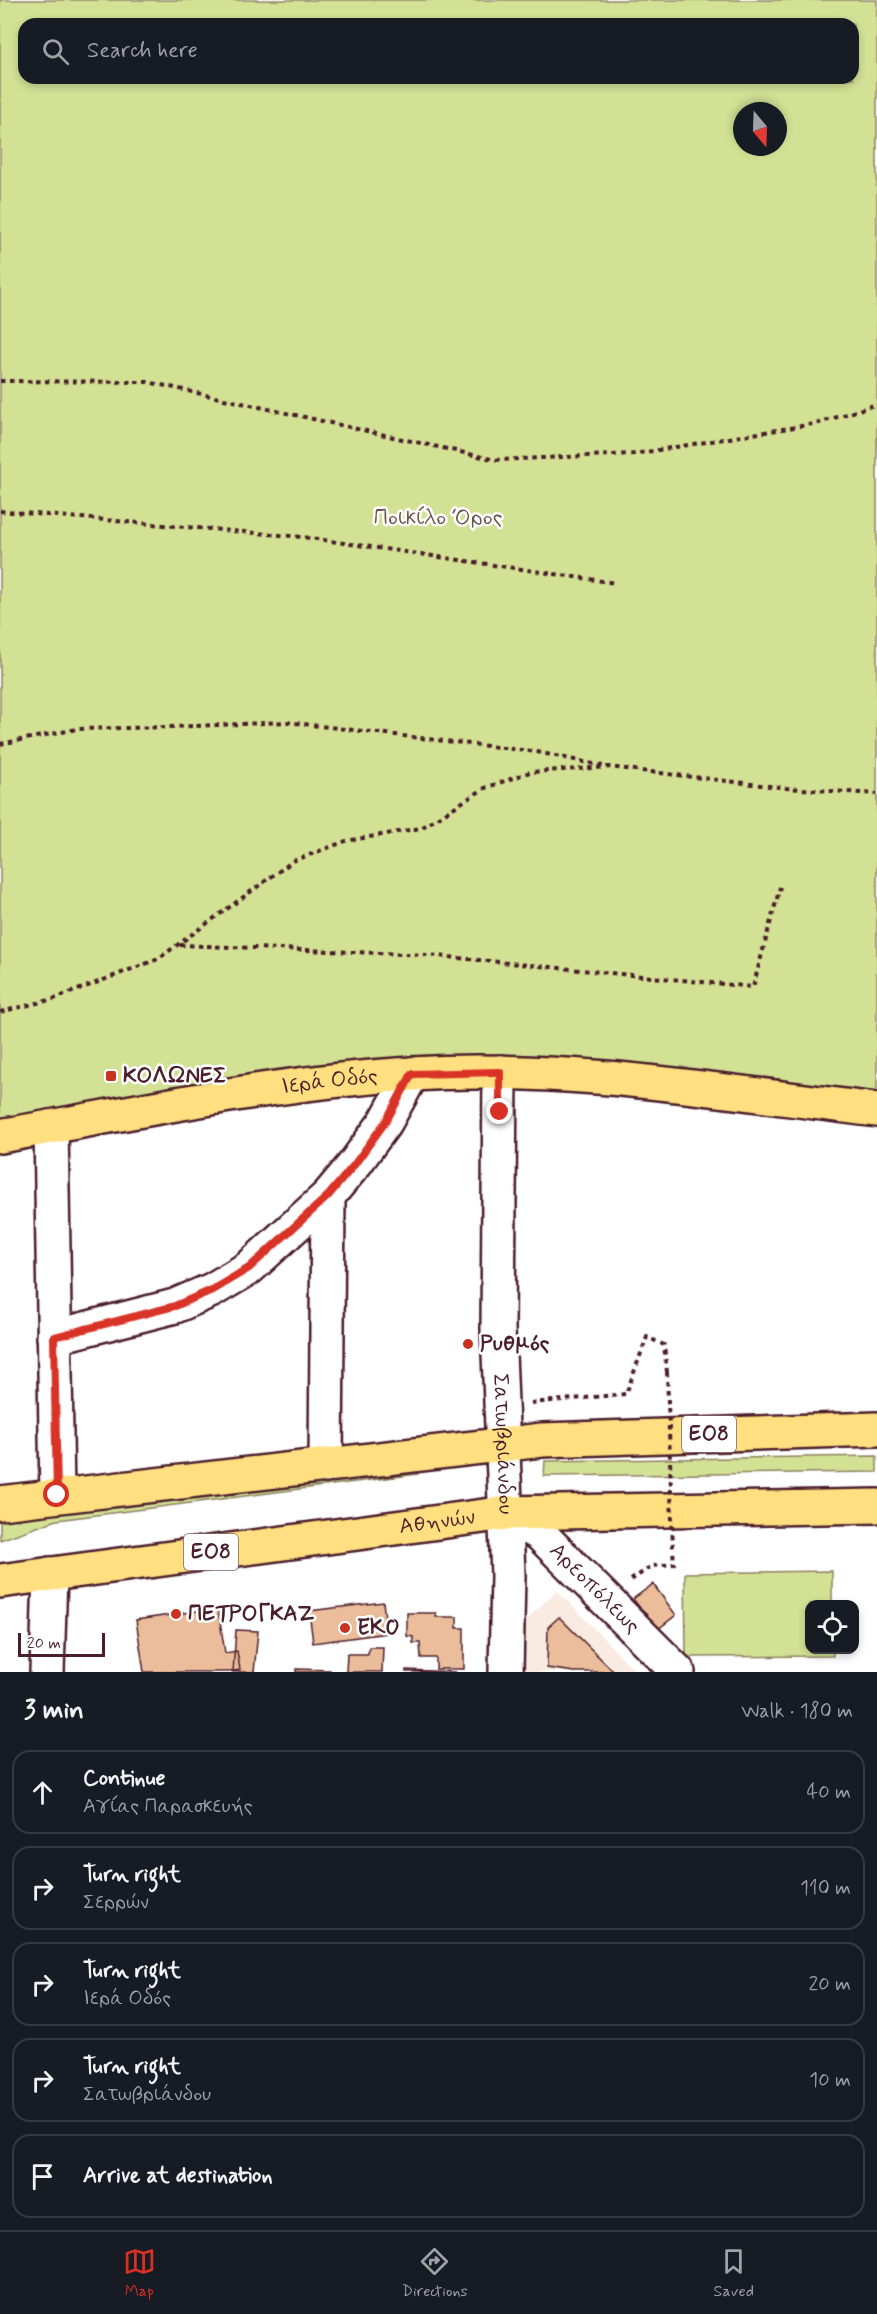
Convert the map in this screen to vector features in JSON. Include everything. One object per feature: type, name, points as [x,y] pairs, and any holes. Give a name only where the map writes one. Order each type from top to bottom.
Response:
[{"type":"main road","name":"Ιερά Οδός","points":[[0,1136],[236,1095],[412,1074],[500,1072],[616,1080],[877,1110]]},
{"type":"main road","name":"ΕΟ8","points":[[0,1503],[542,1440],[877,1429]]},
{"type":"main road","name":"Αθηνών","points":[[0,1581],[506,1513],[877,1506]]},
{"type":"street","name":"Σατωβριάνδου","points":[[500,1072],[498,1318],[508,1575],[506,1672]]},
{"type":"street","points":[[54,1337],[175,1306],[212,1290],[249,1268],[328,1196],[371,1144],[412,1074]]},
{"type":"street","points":[[51,1127],[57,1495]]},
{"type":"street","points":[[326,1466],[328,1196]]},
{"type":"street","name":"Αρεοπόλεως","points":[[506,1513],[541,1535],[678,1672]]},
{"type":"street","points":[[47,1672],[50,1574]]},
{"type":"path","points":[[0,381],[148,382],[496,460],[634,454],[819,423],[877,404]]},
{"type":"path","points":[[0,511],[303,537],[616,583]]},
{"type":"path","points":[[0,744],[77,729],[286,722],[537,752],[609,767],[786,788],[877,794]]},
{"type":"path","points":[[0,1012],[54,999],[158,959],[293,861],[346,841],[421,828],[485,788],[530,772],[609,767]]},
{"type":"path","points":[[179,945],[428,955],[753,987],[780,887]]},
{"type":"path","points":[[500,1406],[626,1394],[647,1337],[664,1345],[674,1564],[652,1566],[628,1582],[610,1602]]},
{"type":"shaded area","points":[[557,1590],[636,1672],[523,1672],[516,1630]]},
{"type":"green space","name":"Ποικίλο Όρος","points":[[0,0],[877,0],[877,1110],[500,1072],[0,1136]]},
{"type":"green space","points":[[877,1456],[877,1472],[544,1476],[545,1461]]},
{"type":"green space","points":[[417,1463],[418,1474],[57,1520],[0,1540],[0,1518]]},
{"type":"green space","points":[[832,1571],[832,1600],[805,1600],[805,1654],[833,1654],[833,1656],[686,1657],[685,1573]]},
{"type":"building","points":[[653,1584],[676,1615],[657,1630],[633,1599]]},
{"type":"building","points":[[383,1602],[387,1633],[313,1643],[309,1611]]},
{"type":"building","points":[[218,1608],[225,1653],[237,1651],[240,1670],[144,1672],[136,1620]]},
{"type":"building","points":[[407,1613],[436,1613],[436,1617],[457,1617],[457,1628],[464,1628],[464,1669],[436,1669],[436,1658],[421,1658],[420,1643],[413,1643],[413,1637],[407,1636]]},
{"type":"building","points":[[559,1617],[614,1672],[574,1672],[547,1668],[548,1627]]},
{"type":"building","points":[[236,1630],[258,1631],[254,1672],[233,1672]]},
{"type":"building","points":[[369,1647],[383,1647],[382,1672],[346,1672],[347,1654],[368,1654]]},
{"type":"building","points":[[296,1669],[330,1670],[330,1672],[296,1672]]},
{"type":"building","points":[[406,1670],[456,1672],[406,1672]]},
{"type":"place","name":"ΚΟΛΩΝΕΣ","points":[[111,1076]]},
{"type":"place","name":"Ρυθμός","points":[[468,1344]]},
{"type":"place","name":"ΠΕΤΡΟΓΚΑΖ","points":[[176,1614]]},
{"type":"place","name":"EKO","points":[[345,1628]]},
{"type":"route","points":[[57,1495],[54,1337],[175,1306],[212,1290],[249,1268],[328,1196],[371,1144],[412,1074],[500,1072],[500,1112]]}]
